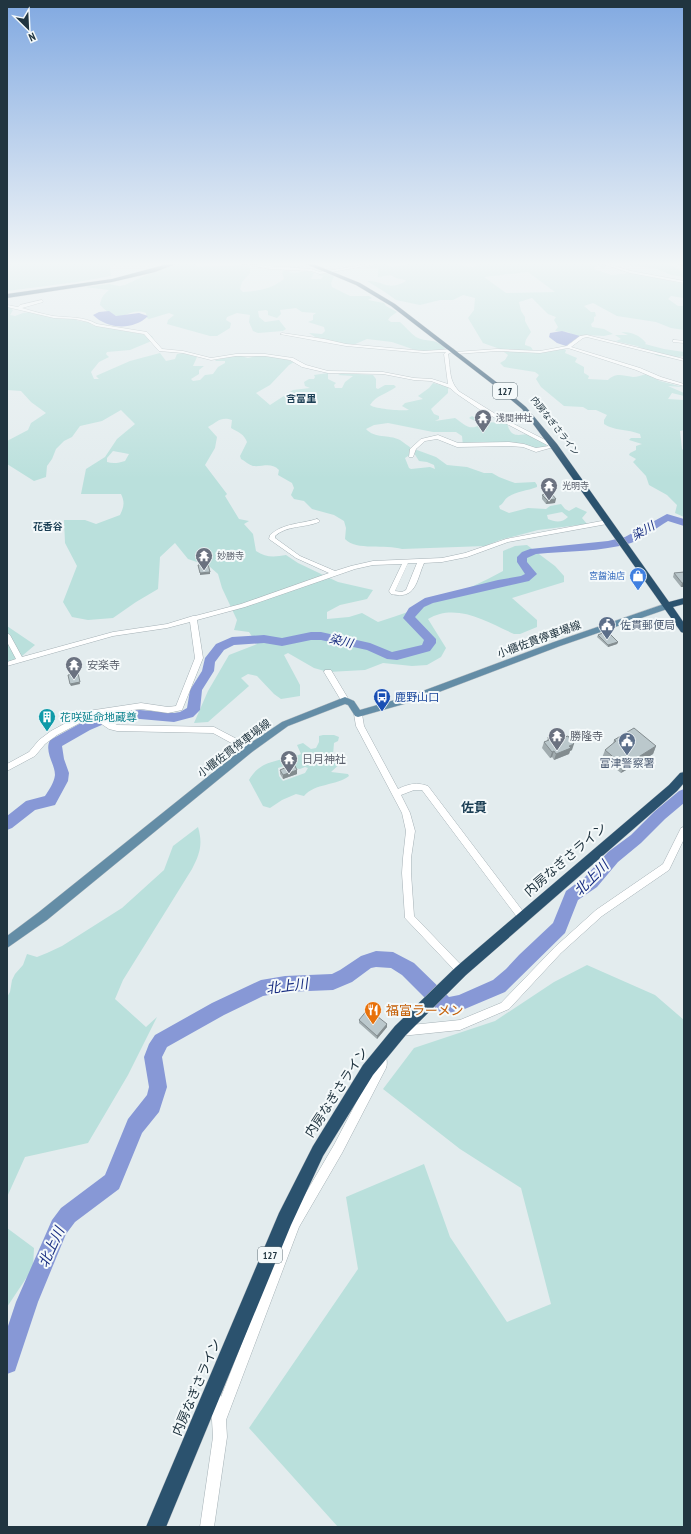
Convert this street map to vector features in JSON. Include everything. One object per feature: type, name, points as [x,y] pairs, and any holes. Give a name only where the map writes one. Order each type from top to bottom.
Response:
[{"type":"highway","name":"内房なぎさライン","points":[[434,336],[524,408],[554,446],[684,630]]},
{"type":"highway","points":[[667,606],[684,601]]},
{"type":"highway","name":"内房なぎさライン","points":[[156,1527],[285,1219],[318,1151],[368,1070],[400,1031],[461,971],[673,788],[684,776]]},
{"type":"main road","name":"小櫃佐貫停車場線","points":[[358,714],[415,698],[557,644],[667,606]]},
{"type":"main road","name":"小櫃佐貫停車場線","points":[[7,943],[156,826],[249,749],[285,724],[345,700]]},
{"type":"main road","points":[[345,700],[351,703],[358,714]]},
{"type":"street","points":[[148,336],[161,350],[183,352],[205,359],[221,359],[236,355],[265,355],[291,359],[304,366],[328,372],[383,373],[414,379],[432,380],[452,387],[474,403],[537,439],[554,446]]},
{"type":"street","points":[[293,336],[346,345],[424,352],[497,350],[540,352],[568,347],[582,337],[587,336],[684,360]]},
{"type":"street","points":[[675,341],[684,342]]},
{"type":"street","points":[[568,347],[684,385]]},
{"type":"street","points":[[452,387],[446,354],[454,351]]},
{"type":"street","points":[[411,456],[413,449],[418,444],[427,439],[438,437],[457,445],[509,444],[524,446],[536,450],[554,446]]},
{"type":"street","points":[[317,521],[308,525],[282,528],[272,536],[272,540],[298,557],[333,573]]},
{"type":"street","points":[[7,664],[113,634],[167,626],[243,606],[353,567],[374,563],[405,563],[442,560],[467,555],[506,541],[607,522]]},
{"type":"street","points":[[405,563],[392,591],[393,593],[403,594],[409,590],[421,562]]},
{"type":"street","points":[[7,768],[32,754],[42,742],[54,733],[93,714],[128,706],[141,706],[168,710],[179,708],[199,658],[193,618]]},
{"type":"street","points":[[7,636],[20,661]]},
{"type":"street","points":[[328,672],[345,700]]},
{"type":"street","points":[[93,714],[112,727],[167,730],[214,730],[249,749]]},
{"type":"street","points":[[358,714],[360,726],[411,826],[412,835],[407,859],[408,909],[410,918],[461,971]]},
{"type":"street","points":[[396,794],[410,787],[422,786],[426,788],[523,918]]},
{"type":"street","points":[[400,1031],[460,1025],[506,1006],[558,950],[599,913],[666,867],[672,859],[677,842],[684,830]]},
{"type":"street","points":[[219,1420],[294,1224],[338,1149],[382,1064],[380,1054]]},
{"type":"street","points":[[207,1527],[220,1437],[219,1420],[213,1390]]},
{"type":"green space","points":[[7,336],[152,336],[154,340],[130,350],[107,352],[106,354],[109,357],[99,362],[91,372],[94,379],[99,379],[96,376],[130,361],[160,353],[166,361],[175,359],[177,354],[184,353],[197,357],[193,366],[204,366],[199,370],[199,374],[191,379],[193,381],[200,380],[205,375],[213,374],[218,367],[225,363],[225,361],[215,361],[216,360],[234,356],[248,358],[260,355],[278,357],[294,362],[289,365],[270,385],[256,393],[270,405],[293,390],[310,388],[305,386],[304,382],[309,379],[314,379],[314,375],[328,373],[328,379],[336,383],[334,385],[335,388],[342,388],[345,382],[353,376],[338,375],[342,373],[373,375],[376,379],[376,388],[378,389],[385,385],[394,385],[396,387],[378,397],[370,405],[382,409],[409,410],[402,406],[405,403],[423,399],[418,396],[433,383],[450,387],[448,389],[448,393],[431,409],[434,414],[439,416],[439,419],[435,421],[455,418],[464,425],[470,427],[481,424],[469,418],[472,416],[483,422],[507,423],[513,434],[531,434],[547,447],[544,450],[523,446],[463,446],[462,436],[456,432],[433,432],[388,423],[374,425],[366,429],[373,434],[400,440],[411,448],[411,454],[405,458],[409,468],[411,469],[430,467],[435,469],[434,465],[419,461],[414,453],[415,450],[417,450],[436,457],[447,465],[467,467],[484,473],[492,473],[515,483],[535,482],[537,487],[511,495],[499,506],[500,509],[509,513],[528,508],[546,509],[550,506],[561,504],[569,511],[576,507],[587,512],[582,518],[587,524],[538,530],[500,540],[485,546],[402,549],[356,545],[345,539],[346,528],[344,521],[334,515],[312,509],[304,501],[294,499],[291,495],[294,488],[292,483],[278,475],[279,470],[270,465],[253,466],[241,459],[240,456],[247,442],[246,439],[231,428],[232,420],[219,420],[208,427],[217,437],[215,448],[205,465],[227,494],[225,496],[239,519],[249,521],[244,524],[253,534],[256,551],[263,555],[286,555],[298,563],[338,582],[373,590],[367,599],[340,605],[327,612],[327,619],[349,617],[362,613],[378,622],[442,600],[503,571],[503,551],[515,546],[527,545],[555,566],[564,576],[564,582],[512,598],[537,620],[537,627],[520,634],[514,634],[483,619],[461,613],[450,612],[439,614],[428,619],[446,648],[441,657],[427,665],[412,666],[383,663],[365,670],[328,672],[314,668],[288,653],[284,655],[300,685],[300,696],[281,699],[274,694],[257,676],[248,674],[241,678],[249,686],[208,722],[194,723],[208,691],[229,655],[257,644],[249,632],[234,630],[237,620],[222,588],[218,574],[209,566],[188,559],[175,543],[160,557],[158,589],[113,618],[88,620],[72,617],[63,602],[77,566],[65,543],[64,520],[85,520],[96,524],[120,515],[124,504],[121,494],[81,494],[86,469],[105,457],[117,439],[135,424],[121,410],[102,421],[80,426],[72,437],[64,441],[56,449],[47,466],[46,477],[34,481],[7,464],[7,441],[28,430],[31,423],[46,413],[31,402],[21,391],[7,390]],"holes":[[[113,451],[129,454],[125,461],[116,463],[107,462],[107,458]],[[562,512],[568,517],[561,521],[556,521],[548,519],[547,515]]]},
{"type":"green space","points":[[313,336],[414,336],[420,339],[437,342],[445,348],[444,350],[421,352],[392,342],[367,339],[353,345],[347,345]]},
{"type":"green space","points":[[479,336],[529,336],[525,345],[531,347],[534,352],[564,349],[566,350],[565,353],[577,358],[575,362],[584,367],[584,373],[589,376],[588,379],[608,380],[617,375],[633,377],[646,374],[660,381],[683,387],[668,386],[684,393],[684,396],[672,393],[668,399],[684,400],[684,430],[680,431],[682,449],[684,451],[684,517],[675,513],[677,505],[667,495],[649,485],[646,476],[633,462],[636,459],[629,455],[636,450],[636,446],[642,444],[629,440],[631,438],[641,438],[640,434],[617,429],[604,424],[604,420],[607,415],[596,410],[588,410],[583,407],[564,406],[541,387],[536,379],[539,375],[535,372],[504,367],[500,363],[505,360],[508,355],[500,349],[483,343]]},
{"type":"green space","points":[[616,336],[637,336],[644,340],[646,343],[645,344],[684,352],[684,356],[672,358],[658,356],[637,346],[605,339],[616,341],[621,339]]},
{"type":"green space","points":[[7,626],[35,645],[16,661],[7,663]]},
{"type":"green space","points":[[334,735],[339,737],[338,741],[334,743],[333,755],[339,757],[343,761],[331,772],[348,774],[349,776],[338,782],[314,789],[304,796],[296,794],[282,800],[270,808],[263,806],[249,780],[254,773],[266,764],[301,754],[297,745],[303,743],[311,749],[316,748],[319,742],[319,736]],"holes":[[[284,766],[300,769],[305,767],[308,768],[305,773],[283,781],[279,776],[278,768]]]},
{"type":"green space","points":[[198,827],[200,833],[200,849],[195,864],[123,980],[115,999],[146,1027],[157,1017],[128,1075],[88,1143],[25,1157],[7,1197],[7,997],[15,974],[23,965],[27,954],[37,957],[62,946],[122,908],[164,870],[173,846]]},
{"type":"green space","points":[[587,965],[655,995],[684,1020],[684,1527],[338,1527],[249,1428],[358,1269],[346,1197],[424,1164],[450,1237],[507,1322],[551,1304],[521,1188],[460,1149],[383,1089],[414,1048],[495,1021],[554,982]]},
{"type":"green space","points":[[7,1228],[34,1248],[33,1268],[7,1307]]},
{"type":"water","points":[[549,336],[580,336],[566,346],[557,343],[549,337]]},
{"type":"building","points":[[551,493],[556,499],[547,500],[542,495]]},
{"type":"building","name":"妙勝寺","points":[[208,564],[210,572],[200,573],[198,565]]},
{"type":"building","points":[[684,572],[684,583],[682,583],[674,573]]},
{"type":"building","name":"佐貫郵便局","points":[[607,631],[618,642],[608,645],[598,635]]},
{"type":"building","name":"安楽寺","points":[[78,673],[80,682],[70,684],[68,675]]},
{"type":"building","name":"富津警察署","points":[[634,728],[656,746],[624,766],[605,750],[616,741],[614,740]]},
{"type":"building","points":[[555,735],[557,737],[563,735],[565,737],[568,736],[574,744],[569,746],[571,748],[556,754],[554,751],[552,752],[544,742],[549,740],[548,737]]},
{"type":"building","points":[[294,764],[297,770],[283,775],[280,770]]},
{"type":"building","name":"福富ラーメン","points":[[368,1009],[387,1024],[377,1036],[359,1020]]},
{"type":"waterway","name":"染川","points":[[7,824],[31,805],[50,801],[61,781],[62,773],[57,759],[55,744],[86,726],[111,716],[140,714],[178,717],[188,714],[193,710],[196,690],[208,671],[209,661],[220,647],[232,641],[264,639],[282,642],[311,636],[321,636],[370,647],[391,656],[397,656],[426,648],[430,643],[430,639],[409,618],[413,610],[429,600],[439,597],[528,577],[531,574],[522,562],[522,557],[526,554],[534,551],[608,544],[628,540],[639,535],[667,517],[684,523]]},
{"type":"waterway","name":"北上川","points":[[7,1363],[27,1302],[59,1227],[68,1215],[112,1182],[135,1126],[152,1105],[158,1087],[153,1057],[155,1050],[161,1041],[218,1009],[261,988],[285,984],[333,982],[346,976],[367,961],[376,959],[393,960],[408,969],[446,1006],[460,1003],[499,986],[559,928],[572,896],[591,882],[613,857],[636,839],[660,815],[684,795]]},
{"type":"place","name":"浅間神社","points":[[483,433]]},
{"type":"place","name":"光明寺","points":[[549,501]]},
{"type":"place","name":"妙勝寺","points":[[204,571]]},
{"type":"place","name":"宮醤油店","points":[[638,591]]},
{"type":"place","name":"佐貫郵便局","points":[[607,640]]},
{"type":"place","name":"安楽寺","points":[[74,680]]},
{"type":"place","name":"鹿野山口","points":[[382,712]]},
{"type":"place","name":"花咲延命地蔵尊","points":[[47,732]]},
{"type":"place","name":"勝隆寺","points":[[557,751]]},
{"type":"place","name":"富津警察署","points":[[627,756]]},
{"type":"place","name":"日月神社","points":[[289,774]]},
{"type":"place","name":"福富ラーメン","points":[[373,1025]]},
{"type":"district","name":"含富里","points":[[301,398]]},
{"type":"district","name":"花香谷","points":[[48,526]]},
{"type":"district","name":"佐貫","points":[[474,807]]}]
